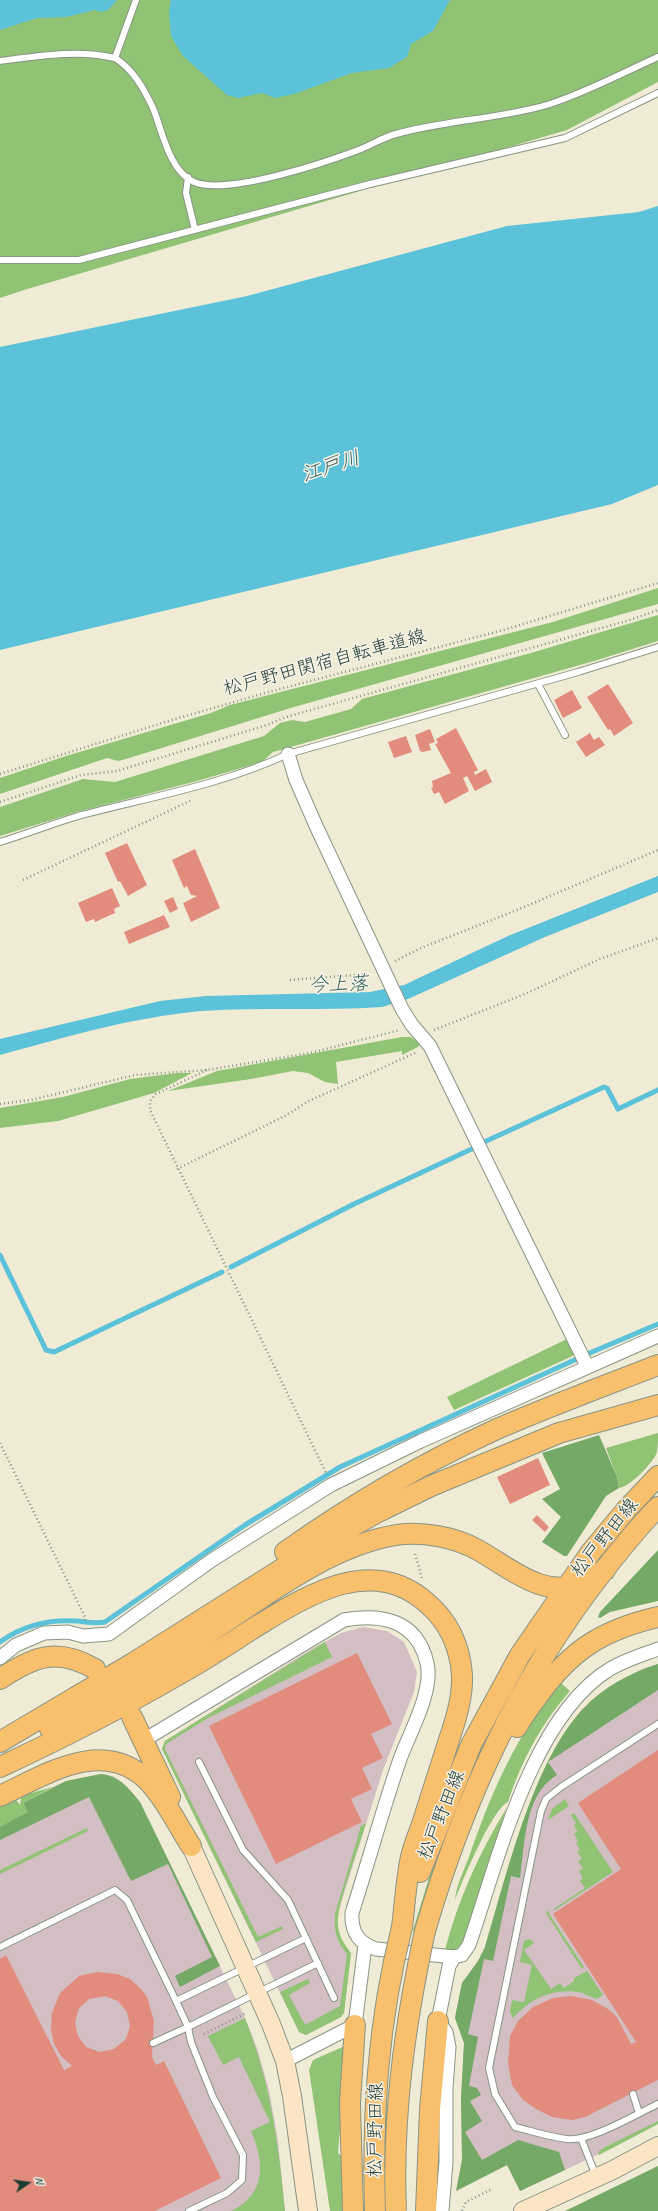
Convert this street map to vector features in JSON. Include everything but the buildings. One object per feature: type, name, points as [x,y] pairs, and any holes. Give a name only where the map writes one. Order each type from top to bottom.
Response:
[{"type":"main road","points":[[133,1663],[193,1616],[320,1527],[424,1466],[497,1430],[658,1365]]},
{"type":"main road","points":[[0,1742],[133,1663],[326,1541],[380,1511],[431,1486],[559,1433],[658,1405]]},
{"type":"main road","name":"松戸野田線","points":[[375,2211],[374,2127],[378,2064],[389,1984],[402,1927],[438,1824],[470,1745],[520,1655],[565,1588],[626,1510],[658,1476]]},
{"type":"main road","name":"松戸野田線","points":[[396,2211],[395,2134],[399,2078],[410,2000],[425,1931],[441,1878],[464,1812],[507,1720],[544,1655],[605,1570],[640,1525],[658,1507]]},
{"type":"main road","points":[[0,1758],[183,1650],[313,1567],[368,1542],[397,1535],[424,1535],[452,1539],[477,1549],[521,1577],[539,1584],[565,1588],[585,1583],[605,1570]]},
{"type":"main road","points":[[0,1767],[93,1721],[191,1668],[302,1598],[342,1583],[365,1581],[385,1582],[403,1588],[421,1598],[436,1611],[451,1631],[460,1654],[462,1677],[460,1704],[453,1730],[411,1856],[402,1927]]},
{"type":"main road","points":[[425,1931],[465,1844],[495,1772],[519,1723],[540,1694],[558,1670],[591,1642],[612,1630],[658,1617]]},
{"type":"main road","points":[[0,1679],[32,1660],[49,1656],[64,1656],[80,1660],[95,1669]]},
{"type":"main road","points":[[132,1717],[144,1740],[191,1846]]},
{"type":"main road","points":[[0,1796],[71,1764],[87,1760],[119,1763],[133,1769],[150,1783],[191,1846]]},
{"type":"main road","points":[[426,2211],[433,2066],[438,2021]]},
{"type":"main road","points":[[353,2211],[350,2103],[355,2025]]},
{"type":"street","points":[[288,754],[296,780],[314,821],[402,1009],[412,1025],[430,1046],[584,1359]]},
{"type":"street","points":[[0,1658],[16,1645],[44,1633],[68,1632],[83,1636],[108,1634],[212,1560],[331,1485],[584,1359],[658,1336]]},
{"type":"street","points":[[144,1740],[344,1620],[378,1617],[398,1624],[416,1636],[427,1664],[426,1691],[399,1761],[352,1913],[351,1925],[365,1945],[376,1949],[454,1958],[462,1955],[469,1945],[518,1801],[537,1757],[558,1720],[578,1696],[610,1669],[658,1649]]},
{"type":"street","points":[[191,1846],[257,1993],[285,2061],[294,2104],[308,2211]]},
{"type":"street","points":[[285,2061],[355,2025],[365,1945]]},
{"type":"street","points":[[442,2211],[446,2162],[446,2088],[449,2047],[446,2032],[438,2021],[450,1966],[454,1958]]},
{"type":"street","points":[[523,2211],[596,2178],[658,2146]]},
{"type":"lane","points":[[115,58],[136,0]]},
{"type":"lane","points":[[0,61],[54,53],[115,58],[126,65],[138,81],[153,108],[168,150],[180,170],[193,182],[209,185],[255,181],[356,151],[395,134],[548,104],[590,89],[658,57]]},
{"type":"lane","points":[[0,260],[78,260],[370,184],[564,138],[658,93]]},
{"type":"lane","points":[[188,177],[186,193],[195,230]]},
{"type":"lane","points":[[0,842],[78,816],[163,796],[260,767],[288,754],[538,684],[658,648]]},
{"type":"lane","points":[[538,684],[565,735]]},
{"type":"lane","points":[[658,1724],[561,1787],[546,1799],[541,1811],[489,2068],[495,2094],[515,2127],[568,2140],[581,2138],[607,2129],[658,2104]]},
{"type":"lane","points":[[199,1762],[243,1850],[288,1900],[334,1998]]},
{"type":"lane","points":[[0,1947],[115,1890],[127,1900],[188,2027],[191,2042],[213,2097],[243,2155],[242,2180],[228,2192],[190,2211]]},
{"type":"lane","points":[[176,2001],[306,1938]]},
{"type":"lane","points":[[153,2043],[318,1963]]},
{"type":"lane","points":[[633,2094],[639,2112]]},
{"type":"lane","points":[[581,2138],[596,2178]]},
{"type":"path","name":"松戸野田関宿自転車道線","points":[[0,774],[172,720],[265,693],[507,629],[658,583]]},
{"type":"path","points":[[0,802],[81,775],[124,770],[267,725],[286,717],[630,620],[658,610]]},
{"type":"path","points":[[23,880],[198,797]]},
{"type":"path","points":[[290,980],[368,974],[421,948],[517,910],[658,850]]},
{"type":"path","points":[[422,1035],[525,994],[600,959],[658,938]]},
{"type":"path","points":[[0,1104],[38,1098],[135,1075],[207,1070],[310,1053],[390,1034],[412,1025]]},
{"type":"path","points":[[177,1169],[285,1116],[309,1100],[430,1046]]},
{"type":"path","points":[[207,1070],[156,1094],[150,1101],[150,1110],[177,1169],[325,1471]]},
{"type":"path","points":[[0,1443],[85,1617]]},
{"type":"path","points":[[415,1554],[423,1576],[422,1580]]},
{"type":"path","points":[[204,2034],[246,2013]]},
{"type":"path","points":[[462,2211],[466,2202],[492,2189]]},
{"type":"shaded area","points":[[363,1627],[387,1631],[404,1642],[417,1672],[414,1692],[383,1770],[339,1910],[337,1926],[342,1941],[351,1953],[344,2013],[341,2017],[306,2035],[299,2032],[162,1749],[165,1741],[310,1650],[341,1633]]},
{"type":"shaded area","points":[[658,1664],[658,2124],[614,2147],[520,2191],[507,2165],[456,2191],[462,2160],[461,2098],[464,2043],[455,2018],[462,1983],[478,1961],[485,1947],[540,1780],[564,1734],[582,1709],[612,1685],[642,1669]]},
{"type":"shaded area","points":[[101,1774],[113,1776],[122,1782],[140,1802],[245,2018],[257,2048],[269,2090],[278,2141],[285,2211],[0,2211],[0,1827],[53,1787],[66,1781]]},
{"type":"green space","points":[[0,0],[658,0],[658,82],[567,130],[0,298]]},
{"type":"green space","points":[[658,588],[658,604],[294,707],[126,759],[118,761],[107,758],[0,794],[0,778],[66,756],[211,713],[230,705],[553,622]]},
{"type":"green space","points":[[658,615],[658,641],[594,661],[273,752],[262,762],[197,781],[77,812],[0,836],[0,807],[83,779],[115,782],[264,736],[280,723],[292,720],[305,722],[351,709],[362,699],[531,653]]},
{"type":"green space","points":[[402,1037],[411,1037],[420,1044],[418,1047],[402,1055],[402,1051],[336,1062],[338,1084],[325,1082],[308,1073],[293,1071],[251,1079],[168,1091],[217,1071]]},
{"type":"green space","points":[[177,1073],[192,1073],[154,1093],[58,1121],[0,1128],[0,1108],[63,1097],[130,1079]]},
{"type":"green space","points":[[510,1214],[577,1354],[454,1410],[447,1397],[567,1339],[506,1217]]},
{"type":"green space","points":[[658,1433],[657,1452],[651,1462],[635,1479],[624,1487],[619,1488],[617,1477],[606,1448]]},
{"type":"green space","points":[[599,1435],[617,1477],[619,1488],[606,1496],[567,1556],[564,1556],[542,1542],[561,1517],[542,1499],[560,1489],[542,1453]]},
{"type":"green space","points":[[658,1550],[658,1601],[610,1612],[600,1618],[598,1617],[600,1612]]},
{"type":"green space","points":[[546,1635],[505,1706],[470,1778],[440,1853],[415,1931],[413,1930],[440,1842],[477,1751],[542,1637]]},
{"type":"green space","points":[[325,1642],[332,1657],[208,1718],[166,1744],[165,1749],[258,1937],[282,1926],[283,1929],[256,1942],[162,1749],[165,1741]]},
{"type":"green space","points":[[658,1664],[658,1690],[548,1762],[565,1731],[583,1709],[608,1687],[627,1676]]},
{"type":"green space","points":[[561,1683],[570,1691],[550,1716],[533,1743],[513,1787],[508,1802],[501,1807],[486,1831],[455,1900],[459,1884],[477,1834],[506,1765],[531,1722]]},
{"type":"green space","points":[[548,1762],[557,1775],[546,1783],[538,1794],[532,1807],[525,1835],[520,1878],[511,1876],[493,1961],[484,1959],[468,2034],[478,2037],[469,2086],[477,2088],[481,2095],[470,2101],[482,2121],[465,2132],[482,2160],[518,2140],[559,2152],[565,2170],[520,2191],[507,2165],[456,2191],[462,2160],[461,2098],[464,2043],[455,2018],[456,2012],[462,1983],[478,1961],[485,1947],[523,1821]]},
{"type":"green space","points":[[101,1774],[118,1780],[128,1788],[140,1802],[220,1966],[180,1987],[175,1976],[212,1957],[168,1864],[131,1881],[89,1797],[0,1840],[0,1827],[28,1812],[23,1803],[66,1781]]},
{"type":"green space","points":[[53,1787],[23,1803],[28,1812],[0,1828],[0,1805],[15,1798],[20,1805],[20,1796]]},
{"type":"green space","points":[[565,1799],[569,1806],[548,1820],[552,1809]]},
{"type":"green space","points":[[506,1809],[466,1934],[461,1945],[455,1950],[445,1950],[456,1913],[470,1877]]},
{"type":"green space","points":[[574,1813],[613,1872],[555,1910],[554,1909],[585,1888],[580,1881],[583,1878],[579,1871],[583,1868],[578,1861],[582,1859],[577,1852],[580,1850],[576,1843],[578,1841],[574,1834],[577,1831],[574,1825],[576,1823],[571,1815]]},
{"type":"green space","points":[[366,1823],[344,1891],[338,1917],[338,1926],[341,1937],[351,1953],[344,2013],[341,2017],[306,2035],[299,2032],[280,1992],[308,1979],[310,1983],[289,1995],[305,2025],[340,2006],[347,1954],[340,1945],[336,1936],[335,1914],[361,1826]]},
{"type":"green space","points":[[87,1828],[88,1831],[0,1874],[0,1870]]},
{"type":"green space","points":[[550,1910],[549,1914],[584,1967],[582,1969],[546,1913]]},
{"type":"green space","points":[[530,1939],[534,1943],[524,1950],[551,1989],[560,1983],[564,1988],[574,1981],[574,1978],[587,1971],[603,1995],[597,1999],[583,1993],[563,1991],[545,1995],[528,2004],[513,2018],[510,2012],[512,2000],[524,2002],[532,1965],[520,1962],[524,1941]]},
{"type":"green space","points":[[245,2018],[261,2066],[272,2113],[285,2211],[231,2211],[251,2196],[259,2177],[259,2154],[251,2131],[270,2122],[239,2057],[223,2065],[208,2036]]},
{"type":"green space","points":[[347,2045],[338,2153],[345,2160],[347,2211],[330,2211],[309,2070],[313,2060]]},
{"type":"green space","points":[[658,2121],[658,2124],[599,2155],[598,2152],[603,2148]]},
{"type":"green space","points":[[658,2166],[658,2211],[565,2211]]},
{"type":"water","points":[[0,0],[117,0],[108,10],[101,12],[95,10],[66,17],[37,18],[0,30]]},
{"type":"water","points":[[171,0],[450,0],[433,31],[411,44],[407,57],[389,68],[352,73],[294,94],[275,98],[262,93],[238,98],[227,95],[183,56],[171,36],[169,11]]},
{"type":"water","name":"江戸川","points":[[658,206],[658,485],[612,504],[0,650],[0,347],[247,296],[507,226],[639,212]]},
{"type":"water","points":[[658,876],[658,892],[545,937],[408,999],[382,1007],[337,1009],[247,1009],[176,1014],[100,1028],[0,1055],[0,1039],[160,1001],[206,996],[370,992],[404,985],[508,936]]},
{"type":"waterway","points":[[482,1143],[604,1087],[607,1088],[618,1109],[658,1090]]},
{"type":"waterway","points":[[231,1267],[354,1204],[476,1147]]},
{"type":"waterway","points":[[0,1255],[46,1350],[54,1352],[222,1272]]},
{"type":"waterway","points":[[0,1642],[27,1627],[46,1622],[105,1622],[245,1525],[340,1467],[592,1352],[658,1324]]},
{"type":"water label","name":"今上落","points":[[338,985]]}]
